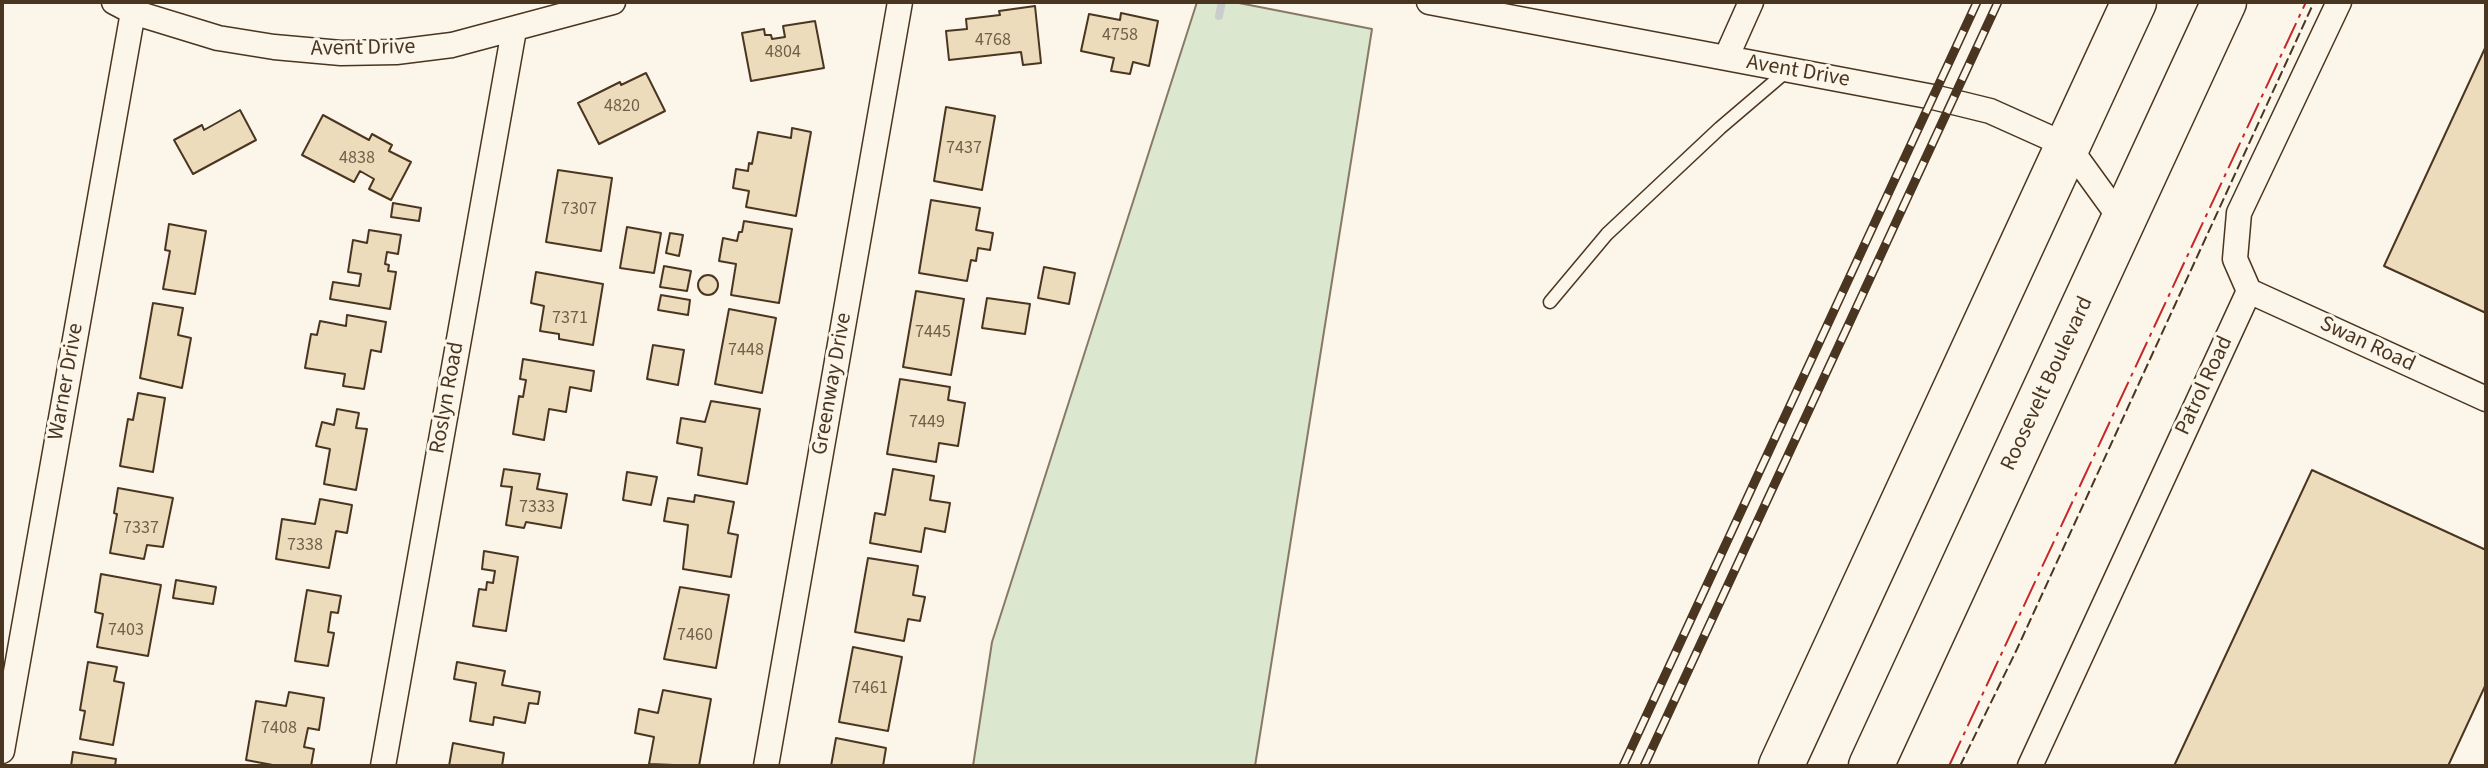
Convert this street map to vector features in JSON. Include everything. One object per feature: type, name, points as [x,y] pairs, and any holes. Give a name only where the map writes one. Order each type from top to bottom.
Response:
[{"type":"highway","points":[[1781,766],[2134,2]]},
{"type":"highway","name":"Roosevelt Boulevard","points":[[1871,766],[2224,2]]},
{"type":"street","name":"Avent Drive","points":[[123,7],[218,38],[341,53],[396,52],[452,45],[613,2]]},
{"type":"street","name":"Greenway Drive","points":[[766,766],[900,2]]},
{"type":"street","name":"Avent Drive","points":[[1429,2],[1933,97],[1990,111],[2068,146],[2123,222]]},
{"type":"street","points":[[1726,58],[1751,2]]},
{"type":"street","points":[[2249,291],[2235,259],[2239,213],[2339,2]]},
{"type":"street","name":"Warner Drive","points":[[2,751],[123,7]]},
{"type":"street","name":"Roslyn Road","points":[[383,766],[514,30]]},
{"type":"street","name":"Swan Road","points":[[2249,291],[2486,399]]},
{"type":"street","name":"Patrol Road","points":[[2030,766],[2249,291]]},
{"type":"lane","points":[[1550,302],[1607,234],[1720,128],[1788,70]]},
{"type":"green space","points":[[1197,2],[1234,2],[1372,29],[1255,766],[973,766],[992,642]]},
{"type":"building","points":[[1035,6],[1041,63],[1023,65],[1021,52],[949,60],[946,31],[967,29],[966,19]]},
{"type":"building","points":[[1121,13],[1158,21],[1149,66],[1133,62],[1130,74],[1111,71],[1114,58],[1081,51],[1089,14],[1120,20]]},
{"type":"building","points":[[815,21],[824,68],[751,81],[742,33],[764,29],[765,35],[771,35],[772,39],[785,37],[783,26]]},
{"type":"building","points":[[2486,46],[2486,313],[2384,266]]},
{"type":"building","points":[[646,73],[665,111],[599,144],[578,103]]},
{"type":"building","points":[[946,107],[995,116],[982,190],[934,181]]},
{"type":"building","points":[[240,110],[256,140],[193,174],[174,140],[202,125],[204,130]]},
{"type":"building","points":[[323,115],[369,140],[372,134],[392,145],[389,151],[411,162],[391,200],[369,189],[374,179],[360,171],[354,182],[302,155]]},
{"type":"building","points":[[792,128],[811,132],[796,216],[746,207],[749,191],[733,188],[736,169],[748,171],[758,132],[791,138]]},
{"type":"building","points":[[558,170],[612,178],[601,251],[546,242]]},
{"type":"building","points":[[931,200],[980,208],[976,230],[993,233],[990,250],[978,248],[976,261],[971,260],[967,281],[919,273]]},
{"type":"building","points":[[393,203],[421,208],[419,221],[391,217]]},
{"type":"building","points":[[744,221],[792,229],[779,303],[731,295],[736,264],[719,261],[723,238],[737,241]]},
{"type":"building","points":[[169,224],[206,231],[195,294],[163,289],[170,251],[165,250]]},
{"type":"building","points":[[627,227],[661,233],[654,273],[620,268]]},
{"type":"building","points":[[369,230],[401,235],[398,254],[387,252],[385,264],[389,265],[388,271],[396,272],[390,309],[330,299],[333,282],[359,286],[361,274],[348,272],[353,240],[367,243]]},
{"type":"building","points":[[670,233],[683,235],[679,256],[666,253]]},
{"type":"building","points":[[664,266],[691,271],[687,291],[660,287]]},
{"type":"building","points":[[1044,267],[1075,273],[1069,304],[1038,298]]},
{"type":"building","points":[[536,272],[603,284],[593,345],[559,339],[559,334],[540,331],[544,306],[531,303]]},
{"type":"building","points":[[704,275],[712,275],[718,285],[712,295],[704,295],[698,289],[698,281]]},
{"type":"building","points":[[916,291],[964,299],[951,375],[903,367]]},
{"type":"building","points":[[661,295],[690,300],[688,315],[658,310]]},
{"type":"building","points":[[987,298],[1030,304],[1025,334],[982,328]]},
{"type":"building","points":[[153,303],[183,308],[178,335],[191,338],[182,388],[140,378]]},
{"type":"building","points":[[729,309],[776,318],[762,393],[715,384]]},
{"type":"building","points":[[347,315],[386,322],[381,352],[371,350],[364,389],[343,386],[345,374],[305,368],[311,334],[317,335],[320,321],[346,326]]},
{"type":"building","points":[[653,345],[684,350],[678,385],[647,379]]},
{"type":"building","points":[[523,359],[594,371],[591,391],[570,387],[566,412],[549,409],[544,440],[513,434],[519,396],[523,397],[526,380],[520,379]]},
{"type":"building","points":[[900,379],[950,387],[948,400],[965,403],[958,446],[939,443],[936,462],[887,454]]},
{"type":"building","points":[[138,393],[165,398],[153,472],[120,466],[128,419],[133,420]]},
{"type":"building","points":[[711,401],[760,409],[747,484],[698,475],[702,448],[677,443],[681,418],[705,422]]},
{"type":"building","points":[[337,409],[359,413],[356,428],[367,429],[356,490],[324,484],[330,449],[316,446],[322,422],[334,425]]},
{"type":"building","points":[[504,469],[540,474],[537,489],[567,494],[561,528],[526,522],[524,528],[506,525],[512,487],[501,486]]},
{"type":"building","points":[[893,469],[934,476],[930,500],[950,503],[945,532],[925,528],[921,552],[870,543],[875,513],[885,515]]},
{"type":"building","points":[[2312,470],[2486,550],[2486,684],[2448,766],[2174,766]]},
{"type":"building","points":[[627,472],[657,477],[651,505],[623,500]]},
{"type":"building","points":[[118,488],[173,498],[163,547],[147,545],[144,559],[110,553]]},
{"type":"building","points":[[695,495],[734,502],[728,533],[738,535],[731,577],[683,569],[688,525],[664,521],[668,498],[694,502]]},
{"type":"building","points":[[320,499],[352,505],[347,533],[336,531],[329,568],[276,559],[282,519],[315,524]]},
{"type":"building","points":[[484,551],[518,557],[506,631],[473,626],[479,589],[486,590],[487,582],[493,583],[495,571],[482,569]]},
{"type":"building","points":[[868,558],[918,566],[913,595],[925,597],[920,621],[908,619],[904,641],[855,632]]},
{"type":"building","points":[[101,574],[161,585],[148,656],[97,647],[103,614],[95,612]]},
{"type":"building","points":[[176,580],[216,587],[213,604],[173,598]]},
{"type":"building","points":[[680,587],[729,595],[716,668],[664,659]]},
{"type":"building","points":[[307,590],[341,596],[338,613],[331,612],[328,632],[334,633],[328,666],[295,661]]},
{"type":"building","points":[[853,647],[902,657],[888,731],[839,722]]},
{"type":"building","points":[[88,662],[117,667],[114,681],[124,683],[113,745],[80,739],[85,711],[80,710]]},
{"type":"building","points":[[457,662],[505,671],[502,685],[540,692],[538,704],[529,703],[525,723],[494,717],[493,725],[470,721],[476,683],[454,679]]},
{"type":"building","points":[[663,690],[711,699],[699,766],[649,764],[654,737],[635,733],[639,709],[658,713]]},
{"type":"building","points":[[289,692],[324,698],[319,730],[308,728],[304,747],[314,749],[311,766],[278,766],[246,760],[256,701],[286,706]]},
{"type":"building","points":[[836,738],[886,748],[883,766],[831,766]]},
{"type":"building","points":[[453,743],[504,753],[502,766],[449,766]]},
{"type":"building","points":[[73,752],[116,759],[115,766],[71,766]]},
{"type":"waterway","points":[[1219,16],[1222,2]]},
{"type":"railway","points":[[1623,766],[1977,2]]},
{"type":"railway","points":[[1644,766],[1998,2]]},
{"type":"fence","points":[[1960,766],[2017,649],[2314,2]]},
{"type":"power","points":[[1949,766],[2306,2]]}]
